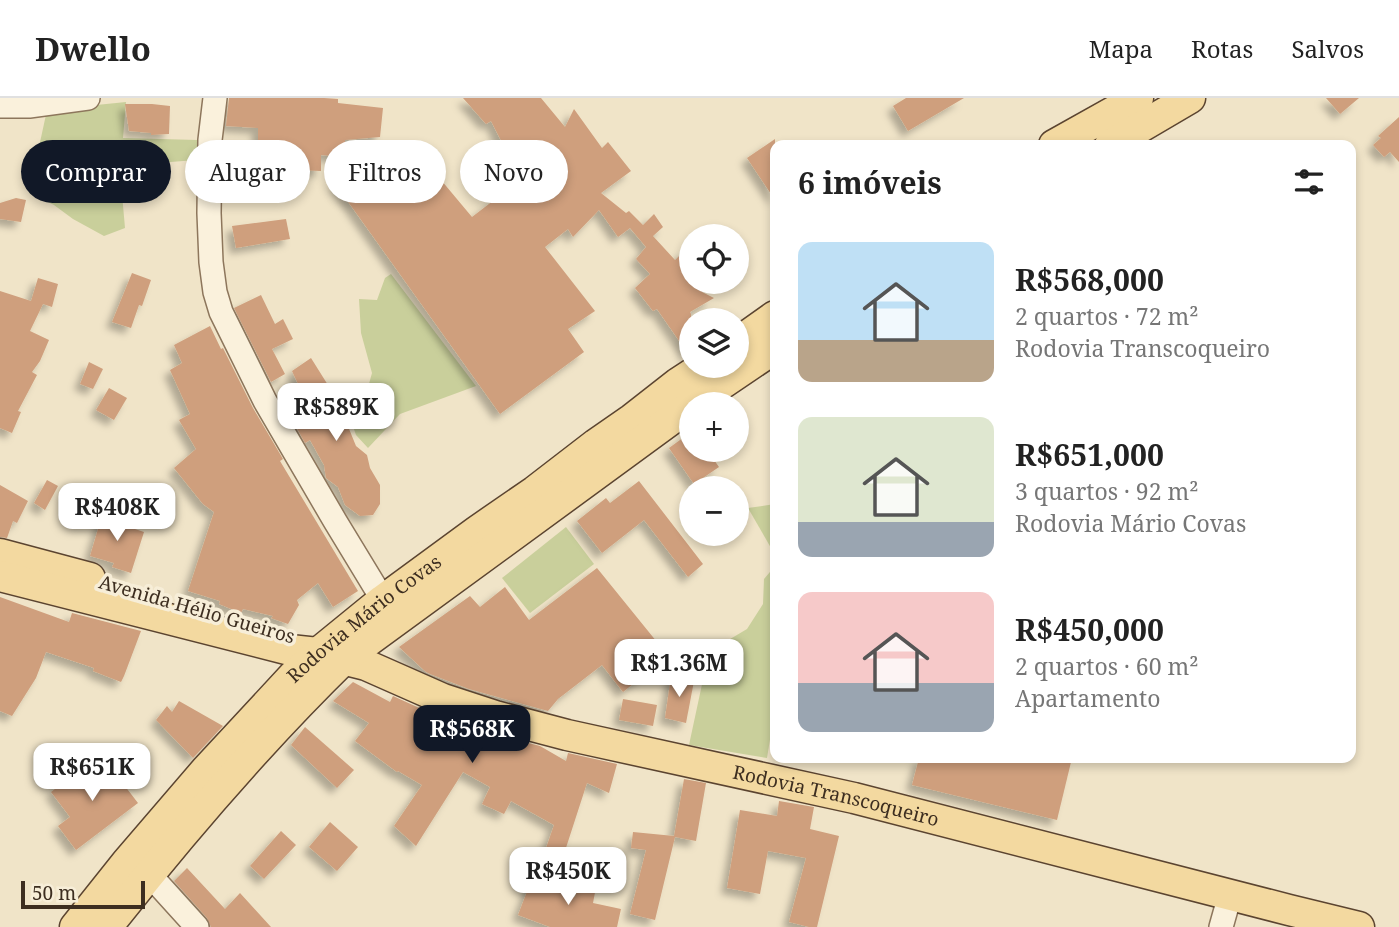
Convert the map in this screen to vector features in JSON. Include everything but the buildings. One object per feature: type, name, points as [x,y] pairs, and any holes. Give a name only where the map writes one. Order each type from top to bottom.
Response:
[{"type":"main road","points":[[1063,140],[1138,98]]},
{"type":"main road","points":[[1119,140],[1190,98]]},
{"type":"main road","points":[[749,335],[770,320]]},
{"type":"main road","name":"Rodovia Mário Covas","points":[[711,392],[770,351]]},
{"type":"main road","name":"Rodovia Mário Covas","points":[[107,927],[178,839],[298,705],[331,655],[383,600],[686,378]]},
{"type":"main road","name":"Rodovia Mário Covas","points":[[75,927],[205,771],[294,675],[331,655],[679,414]]},
{"type":"main road","name":"Avenida Hélio Gueiros","points":[[0,555],[300,636],[331,655]]},
{"type":"main road","name":"Avenida Hélio Gueiros","points":[[0,576],[290,650],[331,655]]},
{"type":"main road","name":"Rodovia Transcoqueiro","points":[[331,655],[366,665],[443,699],[495,716],[567,735],[854,798],[1359,927]]},
{"type":"street","points":[[0,106],[29,106],[88,98]]},
{"type":"street","points":[[215,98],[210,140],[209,212],[211,262],[221,312],[265,401],[383,600]]},
{"type":"street","points":[[149,874],[197,927]]},
{"type":"street","points":[[1222,927],[1230,895]]},
{"type":"green space","points":[[126,102],[123,138],[198,140],[185,140],[185,161],[171,162],[171,140],[40,140],[47,110]]},
{"type":"green space","points":[[50,203],[123,203],[125,228],[104,236]]},
{"type":"green space","points":[[391,274],[476,386],[400,414],[368,448],[356,435],[344,400],[367,391],[372,373],[361,333],[359,299],[377,300],[385,278]]},
{"type":"green space","points":[[770,505],[770,546],[749,510],[749,508]]},
{"type":"green space","points":[[566,527],[594,564],[530,613],[502,578]]},
{"type":"green space","points":[[770,572],[770,740],[767,758],[689,745],[704,675],[715,661],[715,648],[747,629],[763,604],[764,579]]}]
